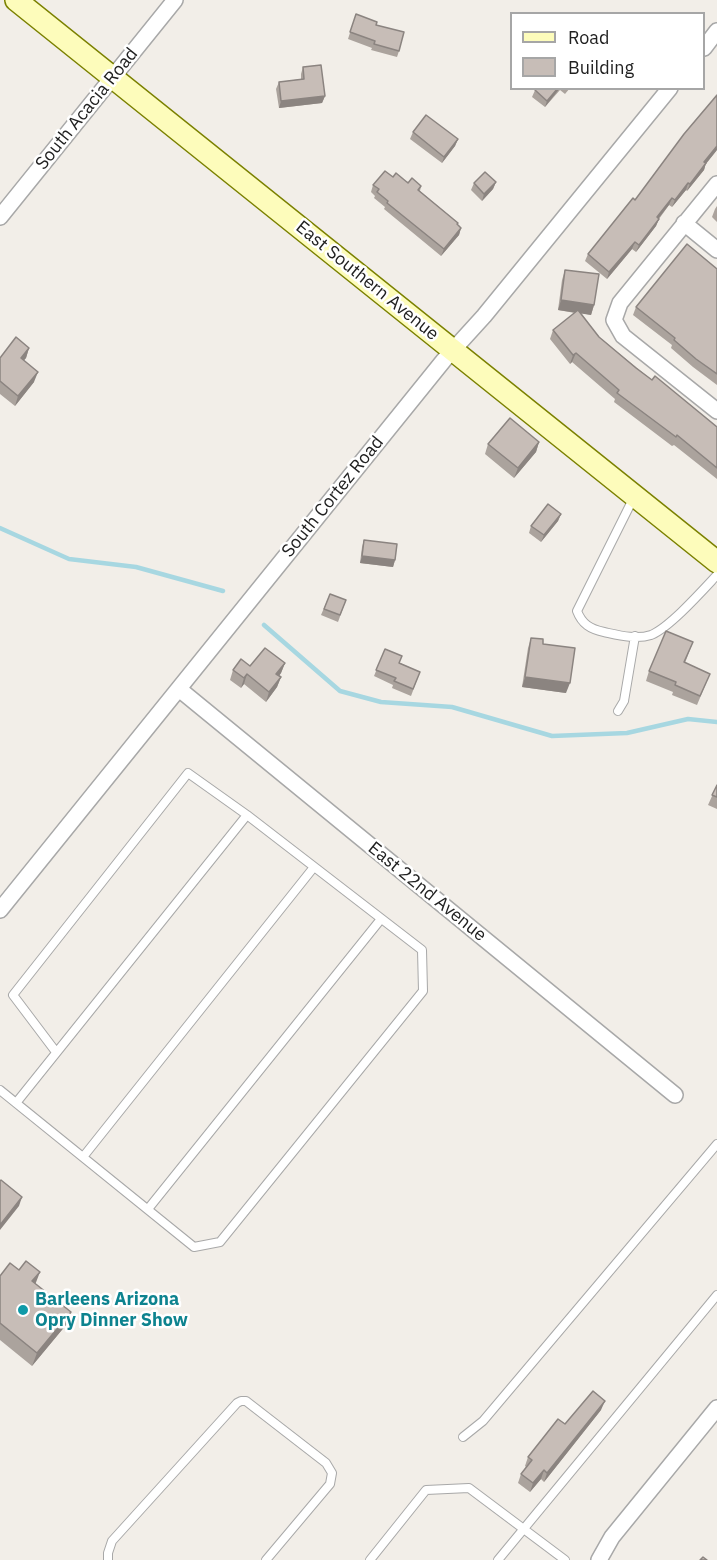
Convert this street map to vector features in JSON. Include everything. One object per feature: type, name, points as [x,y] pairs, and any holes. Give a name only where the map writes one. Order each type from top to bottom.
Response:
[{"type":"street","name":"East Southern Avenue","points":[[16,0],[716,561]]},
{"type":"street","name":"South Acacia Road","points":[[0,217],[175,0]]},
{"type":"street","points":[[705,47],[717,31]]},
{"type":"street","name":"South Cortez Road","points":[[0,910],[444,360],[454,351],[668,90]]},
{"type":"street","points":[[717,184],[620,303],[614,320],[623,336],[717,411]]},
{"type":"street","points":[[684,223],[717,250]]},
{"type":"street","name":"East 22nd Avenue","points":[[179,689],[675,1095]]},
{"type":"street","points":[[599,1560],[612,1538],[717,1408]]},
{"type":"lane","points":[[634,496],[577,610],[581,621],[595,630],[625,637],[650,635],[683,609],[716,561]]},
{"type":"lane","points":[[618,711],[624,701],[635,636]]},
{"type":"lane","points":[[0,1090],[194,1247],[220,1242],[423,991],[422,950],[247,815],[188,774],[13,995],[56,1052]]},
{"type":"lane","points":[[16,1103],[247,815]]},
{"type":"lane","points":[[83,1157],[314,867]]},
{"type":"lane","points":[[148,1209],[381,919]]},
{"type":"lane","points":[[462,1437],[483,1422],[717,1144]]},
{"type":"lane","points":[[498,1560],[717,1295]]},
{"type":"lane","points":[[108,1560],[112,1541],[241,1401],[246,1401],[326,1463],[332,1473],[330,1484],[266,1560]]},
{"type":"lane","points":[[370,1560],[426,1490],[469,1488],[565,1560]]},
{"type":"building","points":[[356,14],[377,22],[376,25],[404,32],[399,51],[374,44],[375,41],[350,32]]},
{"type":"building","points":[[321,65],[325,96],[281,101],[279,82],[304,79],[303,67]]},
{"type":"building","points":[[535,90],[556,90],[547,101]]},
{"type":"building","points":[[717,95],[717,146],[690,184],[688,183],[675,200],[672,198],[657,217],[659,219],[639,245],[635,242],[609,272],[588,254],[633,198],[635,200],[684,134]]},
{"type":"building","points":[[426,115],[458,139],[444,157],[413,132]]},
{"type":"building","points":[[385,171],[393,177],[396,173],[408,183],[412,178],[421,186],[418,190],[458,223],[461,228],[444,249],[387,203],[388,201],[377,192],[379,189],[373,185]]},
{"type":"building","points":[[485,172],[496,182],[484,194],[474,183]]},
{"type":"building","points":[[687,244],[717,269],[717,374],[696,359],[674,340],[675,338],[636,307]]},
{"type":"building","points":[[565,270],[599,274],[594,305],[561,300]]},
{"type":"building","points":[[578,310],[599,337],[652,380],[655,376],[717,427],[717,468],[677,435],[676,437],[617,393],[619,390],[576,353],[573,355],[553,330]]},
{"type":"building","points":[[16,337],[29,348],[21,358],[38,372],[18,396],[0,381],[0,358]]},
{"type":"building","points":[[510,418],[539,442],[518,468],[488,444]]},
{"type":"building","points":[[548,504],[561,514],[544,535],[531,526]]},
{"type":"building","points":[[364,540],[397,544],[395,560],[362,556]]},
{"type":"building","points":[[330,594],[346,600],[340,615],[324,609]]},
{"type":"building","points":[[666,631],[693,642],[684,662],[710,674],[700,696],[675,685],[676,682],[649,671]]},
{"type":"building","points":[[531,638],[543,639],[543,644],[575,648],[570,683],[525,677]]},
{"type":"building","points":[[265,648],[285,663],[276,674],[281,677],[269,692],[247,674],[244,678],[233,670],[241,659],[250,666]]},
{"type":"building","points":[[385,649],[402,656],[399,663],[420,672],[413,689],[394,681],[396,678],[376,670]]},
{"type":"building","points":[[717,785],[717,797],[712,795]]},
{"type":"building","points":[[0,1181],[22,1197],[0,1225]]},
{"type":"building","name":"Barleens Arizona Opry Dinner Show","points":[[26,1261],[40,1272],[32,1281],[71,1312],[37,1353],[0,1323],[0,1276],[10,1263],[19,1270]]},
{"type":"building","points":[[593,1391],[605,1401],[547,1473],[544,1470],[533,1483],[521,1474],[532,1460],[528,1457],[558,1419],[565,1424]]},
{"type":"waterway","points":[[0,528],[69,559],[136,567],[223,591]]},
{"type":"waterway","points":[[264,625],[340,691],[381,702],[452,707],[552,736],[627,733],[688,719],[717,722]]},
{"type":"place","name":"Barleens Arizona Opry Dinner Show","points":[[23,1310]]}]
